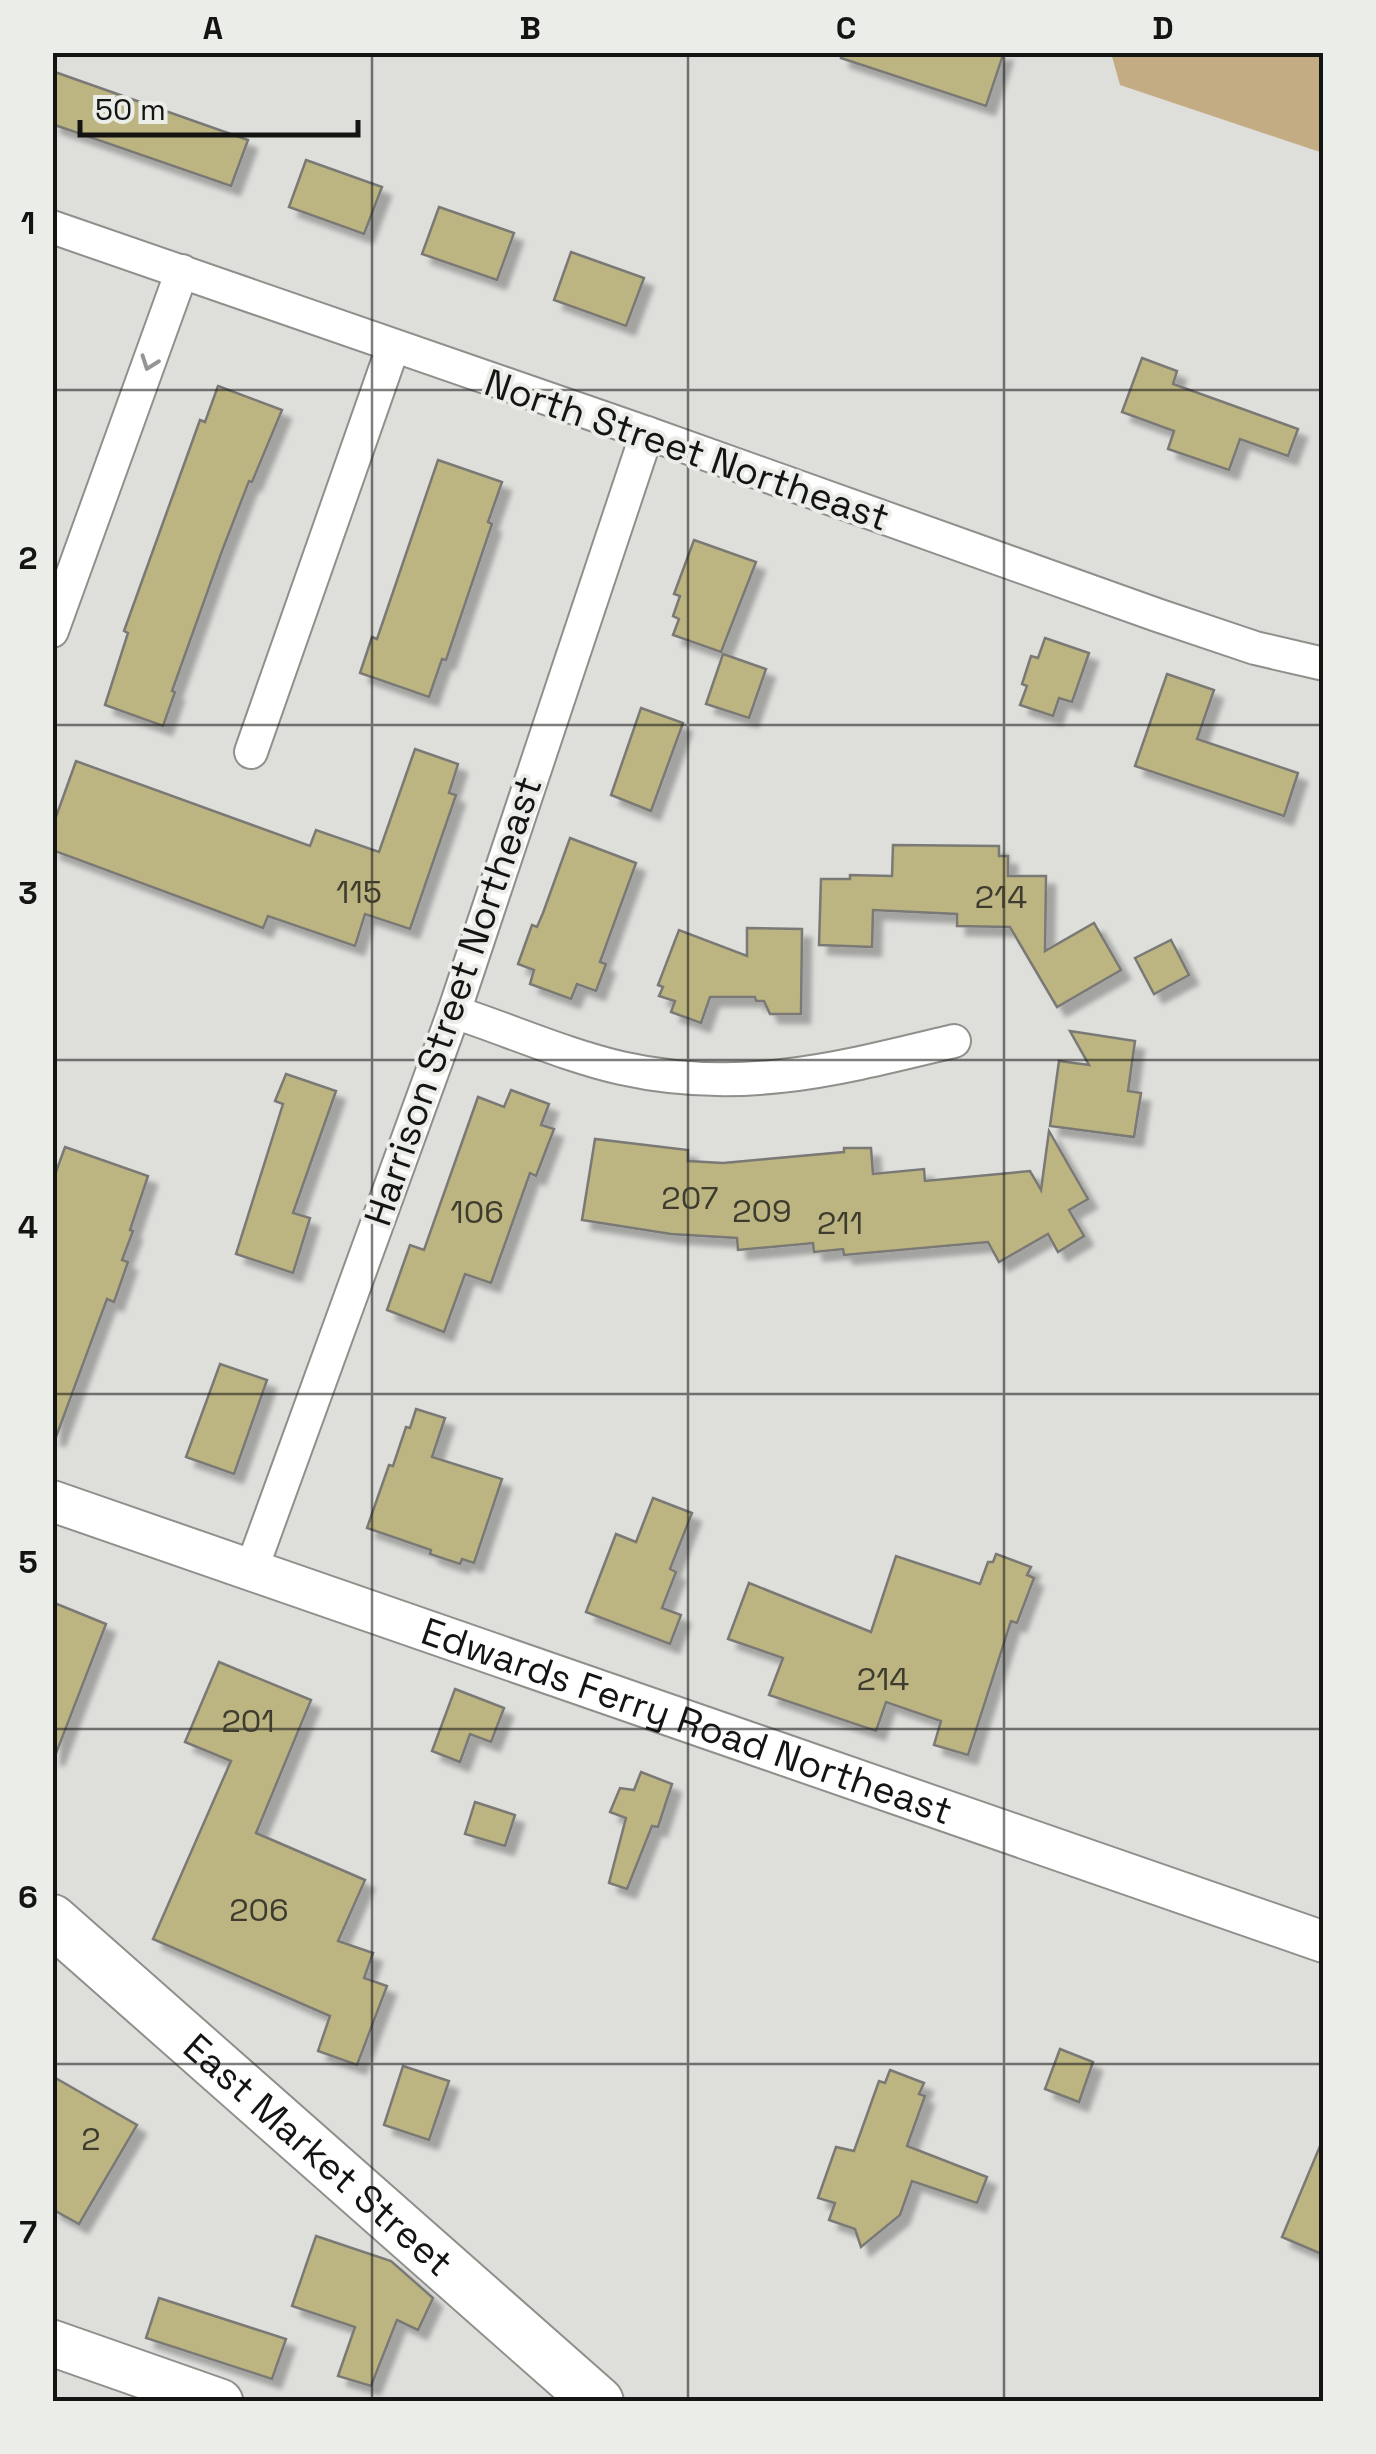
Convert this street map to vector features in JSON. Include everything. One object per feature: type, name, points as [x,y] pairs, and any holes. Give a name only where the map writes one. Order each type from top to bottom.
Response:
[{"type":"main road","name":"East Market Street","points":[[52,1920],[595,2397]]},
{"type":"main road","points":[[52,2343],[220,2402]]},
{"type":"street","name":"North Street Northeast","points":[[52,227],[647,432],[967,550],[1255,648],[1324,664]]},
{"type":"street","points":[[52,631],[182,271]]},
{"type":"street","points":[[252,752],[392,347]]},
{"type":"street","name":"Harrison Street Northeast","points":[[252,1568],[454,1012],[647,432]]},
{"type":"street","points":[[454,1012],[620,1067],[688,1078],[766,1080],[844,1068],[954,1041]]},
{"type":"street","name":"Edwards Ferry Road Northeast","points":[[52,1501],[1324,1942]]},
{"type":"shaded area","points":[[1111,53],[1323,53],[1323,153],[1120,85]]},
{"type":"building","points":[[841,52],[1004,52],[986,106],[841,58]]},
{"type":"building","points":[[52,71],[248,140],[231,186],[52,124]]},
{"type":"building","points":[[306,160],[382,187],[364,234],[289,207]]},
{"type":"building","points":[[439,207],[514,233],[497,280],[422,254]]},
{"type":"building","points":[[571,252],[644,278],[626,326],[554,300]]},
{"type":"building","points":[[1142,358],[1177,371],[1173,384],[1298,429],[1288,456],[1240,439],[1229,470],[1168,449],[1174,431],[1122,412]]},
{"type":"building","points":[[218,386],[282,410],[222,551],[163,726],[105,705],[128,633],[124,631],[200,420],[205,422]]},
{"type":"building","points":[[438,460],[502,482],[488,522],[492,524],[446,660],[442,659],[429,697],[360,673],[372,637],[377,639]]},
{"type":"building","points":[[694,540],[756,562],[721,652],[673,635],[679,619],[673,616],[680,596],[674,594]]},
{"type":"building","points":[[1045,638],[1089,653],[1072,702],[1059,698],[1053,716],[1020,705],[1031,656],[1038,658]]},
{"type":"building","points":[[723,654],[766,669],[749,718],[706,704]]},
{"type":"building","points":[[1167,674],[1214,690],[1197,739],[1298,773],[1284,816],[1135,766]]},
{"type":"building","points":[[641,708],[683,723],[651,811],[611,795]]},
{"type":"building","points":[[415,749],[458,764],[449,793],[456,795],[410,929],[365,914],[355,946],[268,916],[263,928],[52,850],[52,828],[76,761],[310,846],[316,830],[379,852]]},
{"type":"building","points":[[570,838],[636,863],[600,962],[606,964],[596,991],[577,984],[571,999],[530,984],[534,970],[518,964],[532,925],[537,927],[543,913]]},
{"type":"building","points":[[893,845],[999,846],[999,856],[1008,856],[1008,876],[1046,876],[1045,951],[1094,923],[1121,970],[1057,1007],[1010,927],[957,926],[957,914],[873,910],[872,947],[819,945],[821,879],[892,876]]},
{"type":"building","points":[[747,928],[802,929],[801,1014],[770,1014],[764,1001],[756,1001],[755,997],[710,997],[701,1023],[671,1012],[675,1001],[659,996],[663,987],[658,985],[679,930],[747,956]]},
{"type":"building","points":[[1171,940],[1189,975],[1154,994],[1135,958]]},
{"type":"building","points":[[1070,1031],[1135,1041],[1128,1091],[1141,1093],[1134,1137],[1050,1126],[1059,1061],[1089,1065]]},
{"type":"building","points":[[286,1074],[336,1091],[293,1213],[310,1218],[293,1273],[236,1254],[283,1104],[275,1101]]},
{"type":"building","points":[[511,1090],[549,1104],[541,1125],[554,1129],[536,1176],[530,1173],[491,1283],[465,1274],[444,1332],[387,1310],[410,1245],[424,1250],[478,1097],[504,1107]]},
{"type":"building","points":[[1049,1131],[1088,1199],[1069,1210],[1084,1236],[1058,1252],[1048,1234],[999,1262],[988,1242],[844,1255],[843,1249],[814,1252],[813,1243],[738,1250],[737,1238],[671,1234],[582,1220],[595,1139],[688,1150],[688,1161],[723,1163],[871,1148],[873,1174],[924,1169],[925,1181],[1030,1171],[1041,1190]]},
{"type":"building","points":[[65,1147],[148,1176],[130,1230],[133,1231],[122,1260],[128,1262],[114,1302],[107,1299],[56,1437],[52,1436],[52,1183]]},
{"type":"building","points":[[220,1364],[267,1380],[234,1474],[186,1457]]},
{"type":"building","points":[[416,1409],[445,1418],[432,1457],[502,1479],[474,1563],[462,1559],[460,1564],[367,1528],[389,1465],[393,1466]]},
{"type":"building","points":[[653,1498],[692,1513],[670,1569],[676,1572],[662,1608],[681,1615],[670,1644],[586,1612],[616,1534],[636,1542]]},
{"type":"building","points":[[996,1554],[1031,1567],[1027,1575],[1034,1578],[1017,1623],[1011,1621],[968,1755],[934,1745],[941,1721],[886,1702],[876,1731],[769,1695],[783,1658],[728,1639],[749,1583],[871,1632],[896,1556],[980,1584],[988,1562],[993,1562]]},
{"type":"building","points":[[52,1602],[106,1624],[55,1756],[52,1756]]},
{"type":"building","points":[[219,1662],[311,1700],[256,1833],[365,1880],[338,1941],[373,1953],[364,1978],[387,1986],[357,2065],[318,2051],[330,2016],[153,1939],[231,1761],[185,1742]]},
{"type":"building","points":[[455,1689],[504,1708],[491,1742],[470,1734],[460,1762],[432,1751]]},
{"type":"building","points":[[641,1772],[672,1784],[658,1827],[652,1826],[627,1889],[609,1883],[626,1818],[610,1812],[620,1788],[634,1790]]},
{"type":"building","points":[[475,1802],[515,1815],[505,1846],[465,1834]]},
{"type":"building","points":[[1060,2049],[1093,2062],[1079,2102],[1045,2089]]},
{"type":"building","points":[[403,2066],[449,2081],[429,2140],[384,2125]]},
{"type":"building","points":[[890,2070],[924,2083],[919,2094],[925,2096],[907,2146],[987,2177],[977,2203],[912,2181],[900,2215],[861,2247],[855,2229],[829,2220],[835,2203],[818,2198],[836,2147],[854,2151],[879,2081],[885,2083]]},
{"type":"building","points":[[52,2076],[137,2125],[79,2224],[52,2209]]},
{"type":"building","points":[[1324,2139],[1324,2255],[1282,2237]]},
{"type":"building","points":[[316,2236],[391,2261],[433,2298],[418,2330],[397,2320],[371,2386],[338,2376],[355,2327],[292,2306]]},
{"type":"building","points":[[159,2298],[286,2339],[272,2379],[146,2338]]}]
